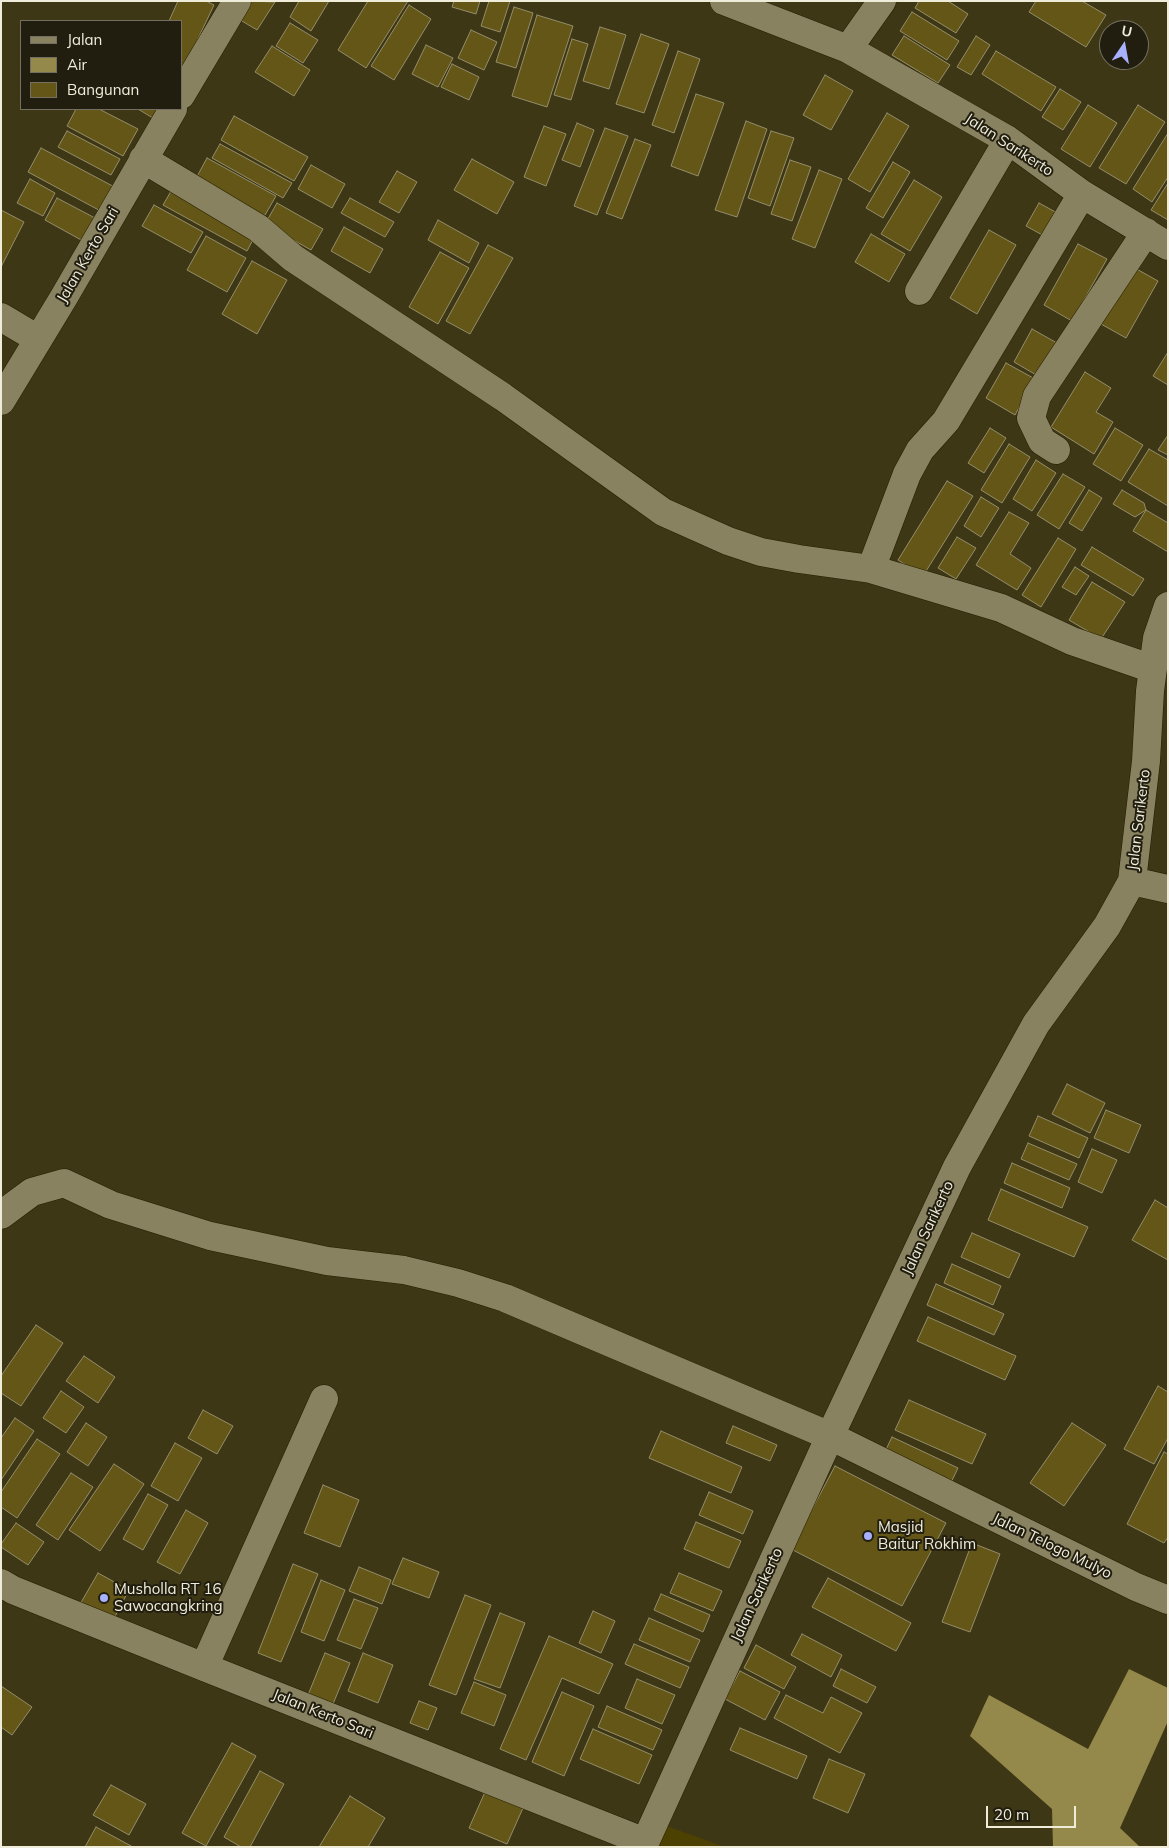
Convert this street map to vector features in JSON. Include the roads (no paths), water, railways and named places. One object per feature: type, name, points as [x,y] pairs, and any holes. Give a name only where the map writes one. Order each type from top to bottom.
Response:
[{"type":"street","points":[[182,93],[237,1]]},
{"type":"street","name":"Jalan Sarikerto","points":[[724,1],[848,48],[1008,140],[1082,194],[1157,239]]},
{"type":"street","points":[[848,48],[882,1]]},
{"type":"street","name":"Jalan Kerto Sari","points":[[1,401],[172,110]]},
{"type":"street","points":[[919,291],[1008,140]]},
{"type":"street","points":[[143,159],[258,228],[293,258],[503,397],[663,512],[728,541],[761,552],[871,569],[1001,608],[1072,641],[1153,669]]},
{"type":"street","points":[[871,569],[907,474],[920,450],[946,421],[1082,194]]},
{"type":"street","points":[[1056,450],[1042,441],[1031,418],[1037,396],[1157,239]]},
{"type":"street","points":[[1,317],[38,339]]},
{"type":"street","name":"Jalan Sarikerto","points":[[644,1844],[830,1436],[957,1167],[1036,1024],[1107,926],[1132,880],[1145,770],[1150,691],[1153,669],[1162,641],[1168,606]]},
{"type":"street","points":[[1132,880],[1168,890]]},
{"type":"street","name":"Jalan Telogo Mulyo","points":[[1,1215],[32,1192],[64,1183],[111,1205],[210,1236],[327,1261],[404,1270],[458,1283],[504,1298],[830,1436],[1136,1587],[1168,1600]]},
{"type":"street","points":[[204,1667],[324,1399]]},
{"type":"street","name":"Jalan Kerto Sari","points":[[5,1593],[204,1667],[644,1844]]},
{"type":"water","points":[[1129,1669],[1168,1688],[1168,1721],[1120,1828],[1140,1847],[1053,1847],[1052,1809],[970,1736],[989,1695],[1088,1749]]},
{"type":"place","name":"Masjid Baitur Rokhim","points":[[868,1536]]},
{"type":"place","name":"Musholla RT 16 Sawocangkring","points":[[104,1598]]}]
